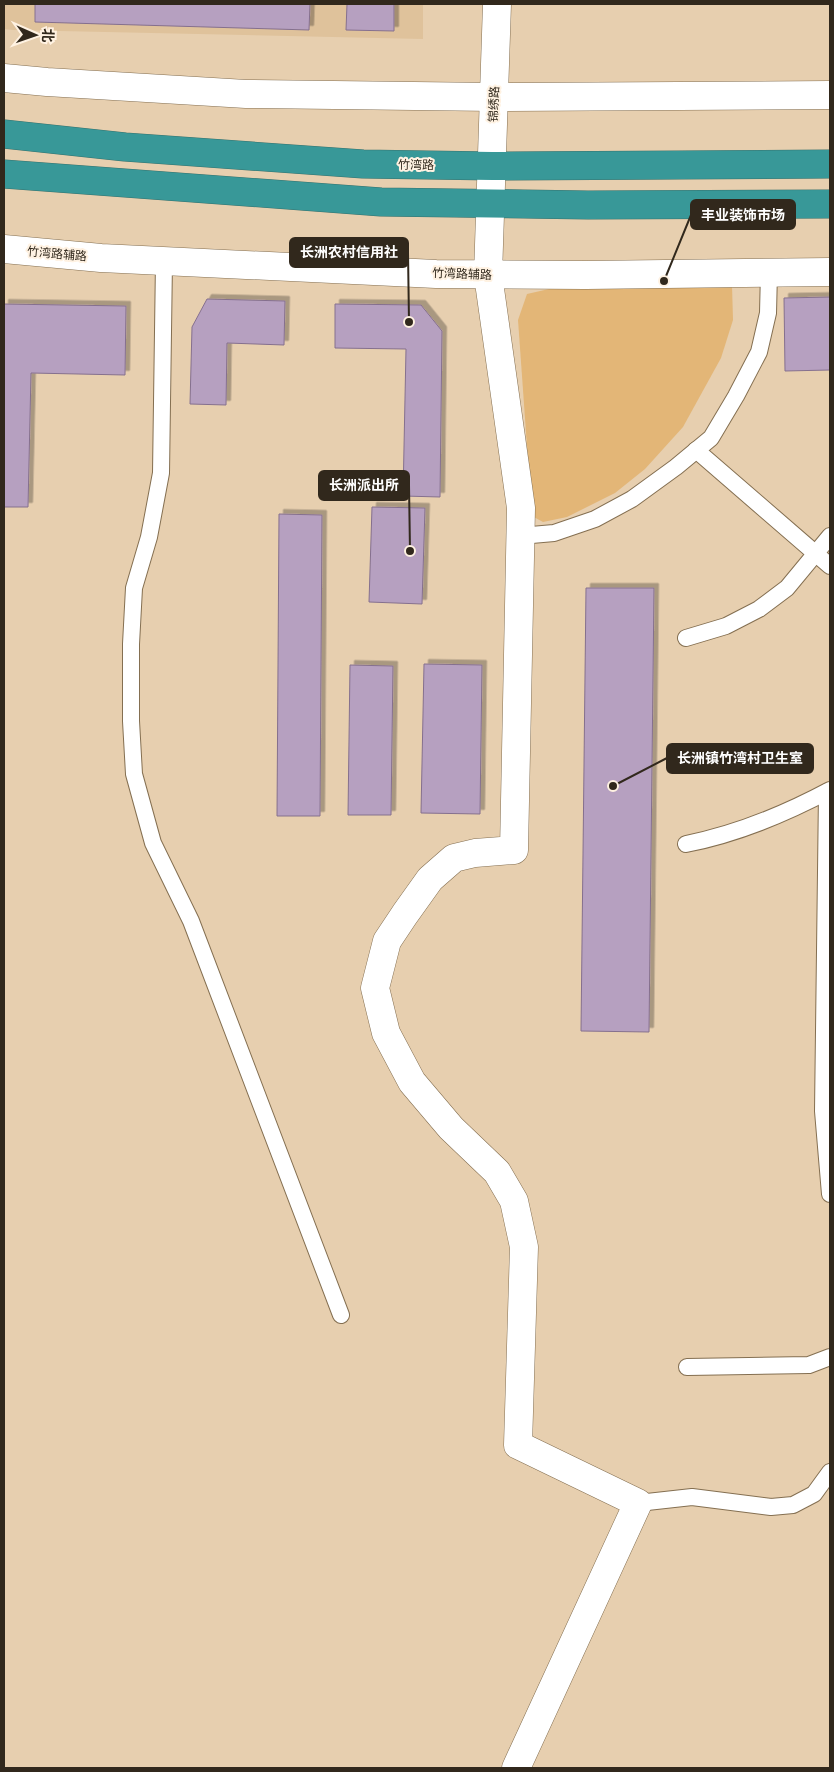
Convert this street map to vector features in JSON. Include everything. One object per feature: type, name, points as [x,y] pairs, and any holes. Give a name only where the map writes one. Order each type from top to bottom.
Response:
[{"type":"highway","name":"竹湾路","points":[[4,134],[125,147],[344,162],[492,166],[830,164]]},
{"type":"highway","points":[[4,174],[381,202],[490,204],[830,204]]},
{"type":"street","name":"锦绣路","points":[[496,4],[488,275],[521,508],[514,850],[475,853],[454,858],[430,879],[387,941],[375,988],[386,1033],[412,1082],[451,1128],[497,1172],[514,1201],[524,1247],[518,1445],[638,1503]]},
{"type":"street","points":[[4,78],[246,94],[494,97],[830,95]]},
{"type":"street","name":"竹湾路辅路","points":[[4,249],[101,258],[488,275],[830,272]]},
{"type":"street","points":[[516,1768],[638,1503]]},
{"type":"lane","points":[[164,261],[161,473],[149,537],[134,588],[131,644],[131,720],[134,774],[153,843],[191,921],[342,1315]]},
{"type":"lane","points":[[520,536],[554,533],[595,519],[632,499],[676,467],[710,438],[736,396],[759,352],[768,313],[768,272]]},
{"type":"lane","points":[[696,450],[830,566]]},
{"type":"lane","points":[[686,638],[726,626],[759,609],[787,588],[830,536]]},
{"type":"lane","points":[[686,844],[706,840],[753,825],[799,806],[828,791],[822,1111],[830,1194]]},
{"type":"lane","points":[[687,1367],[809,1365],[830,1357]]},
{"type":"lane","points":[[638,1503],[692,1497],[771,1507],[793,1505],[814,1494],[830,1472]]},
{"type":"shaded area","points":[[4,4],[423,4],[423,39],[13,30],[4,29]]},
{"type":"shaded area","points":[[732,285],[733,320],[721,358],[683,427],[645,469],[615,493],[567,517],[543,522],[532,516],[518,320],[527,294],[549,289]]},
{"type":"building","points":[[35,4],[310,4],[309,30],[35,22]]},
{"type":"building","points":[[347,4],[394,4],[394,31],[346,30]]},
{"type":"building","points":[[830,297],[830,370],[785,371],[784,298]]},
{"type":"building","points":[[207,299],[285,301],[284,345],[227,343],[226,405],[190,404],[192,327]]},
{"type":"building","points":[[4,304],[126,306],[125,375],[31,373],[28,507],[4,507]]},
{"type":"building","points":[[335,304],[421,305],[442,331],[440,497],[403,496],[406,349],[335,348]]},
{"type":"building","points":[[372,507],[425,508],[422,604],[369,602]]},
{"type":"building","points":[[279,514],[322,515],[320,816],[277,816]]},
{"type":"building","points":[[586,588],[654,588],[649,1032],[581,1031]]},
{"type":"building","points":[[424,664],[482,665],[480,814],[421,813]]},
{"type":"building","points":[[350,665],[393,666],[391,815],[348,815]]},
{"type":"place","name":"丰业装饰市场","points":[[664,281]]},
{"type":"place","name":"长洲农村信用社","points":[[409,322]]},
{"type":"place","name":"长洲派出所","points":[[410,551]]},
{"type":"place","name":"长洲镇竹湾村卫生室","points":[[613,786]]}]
